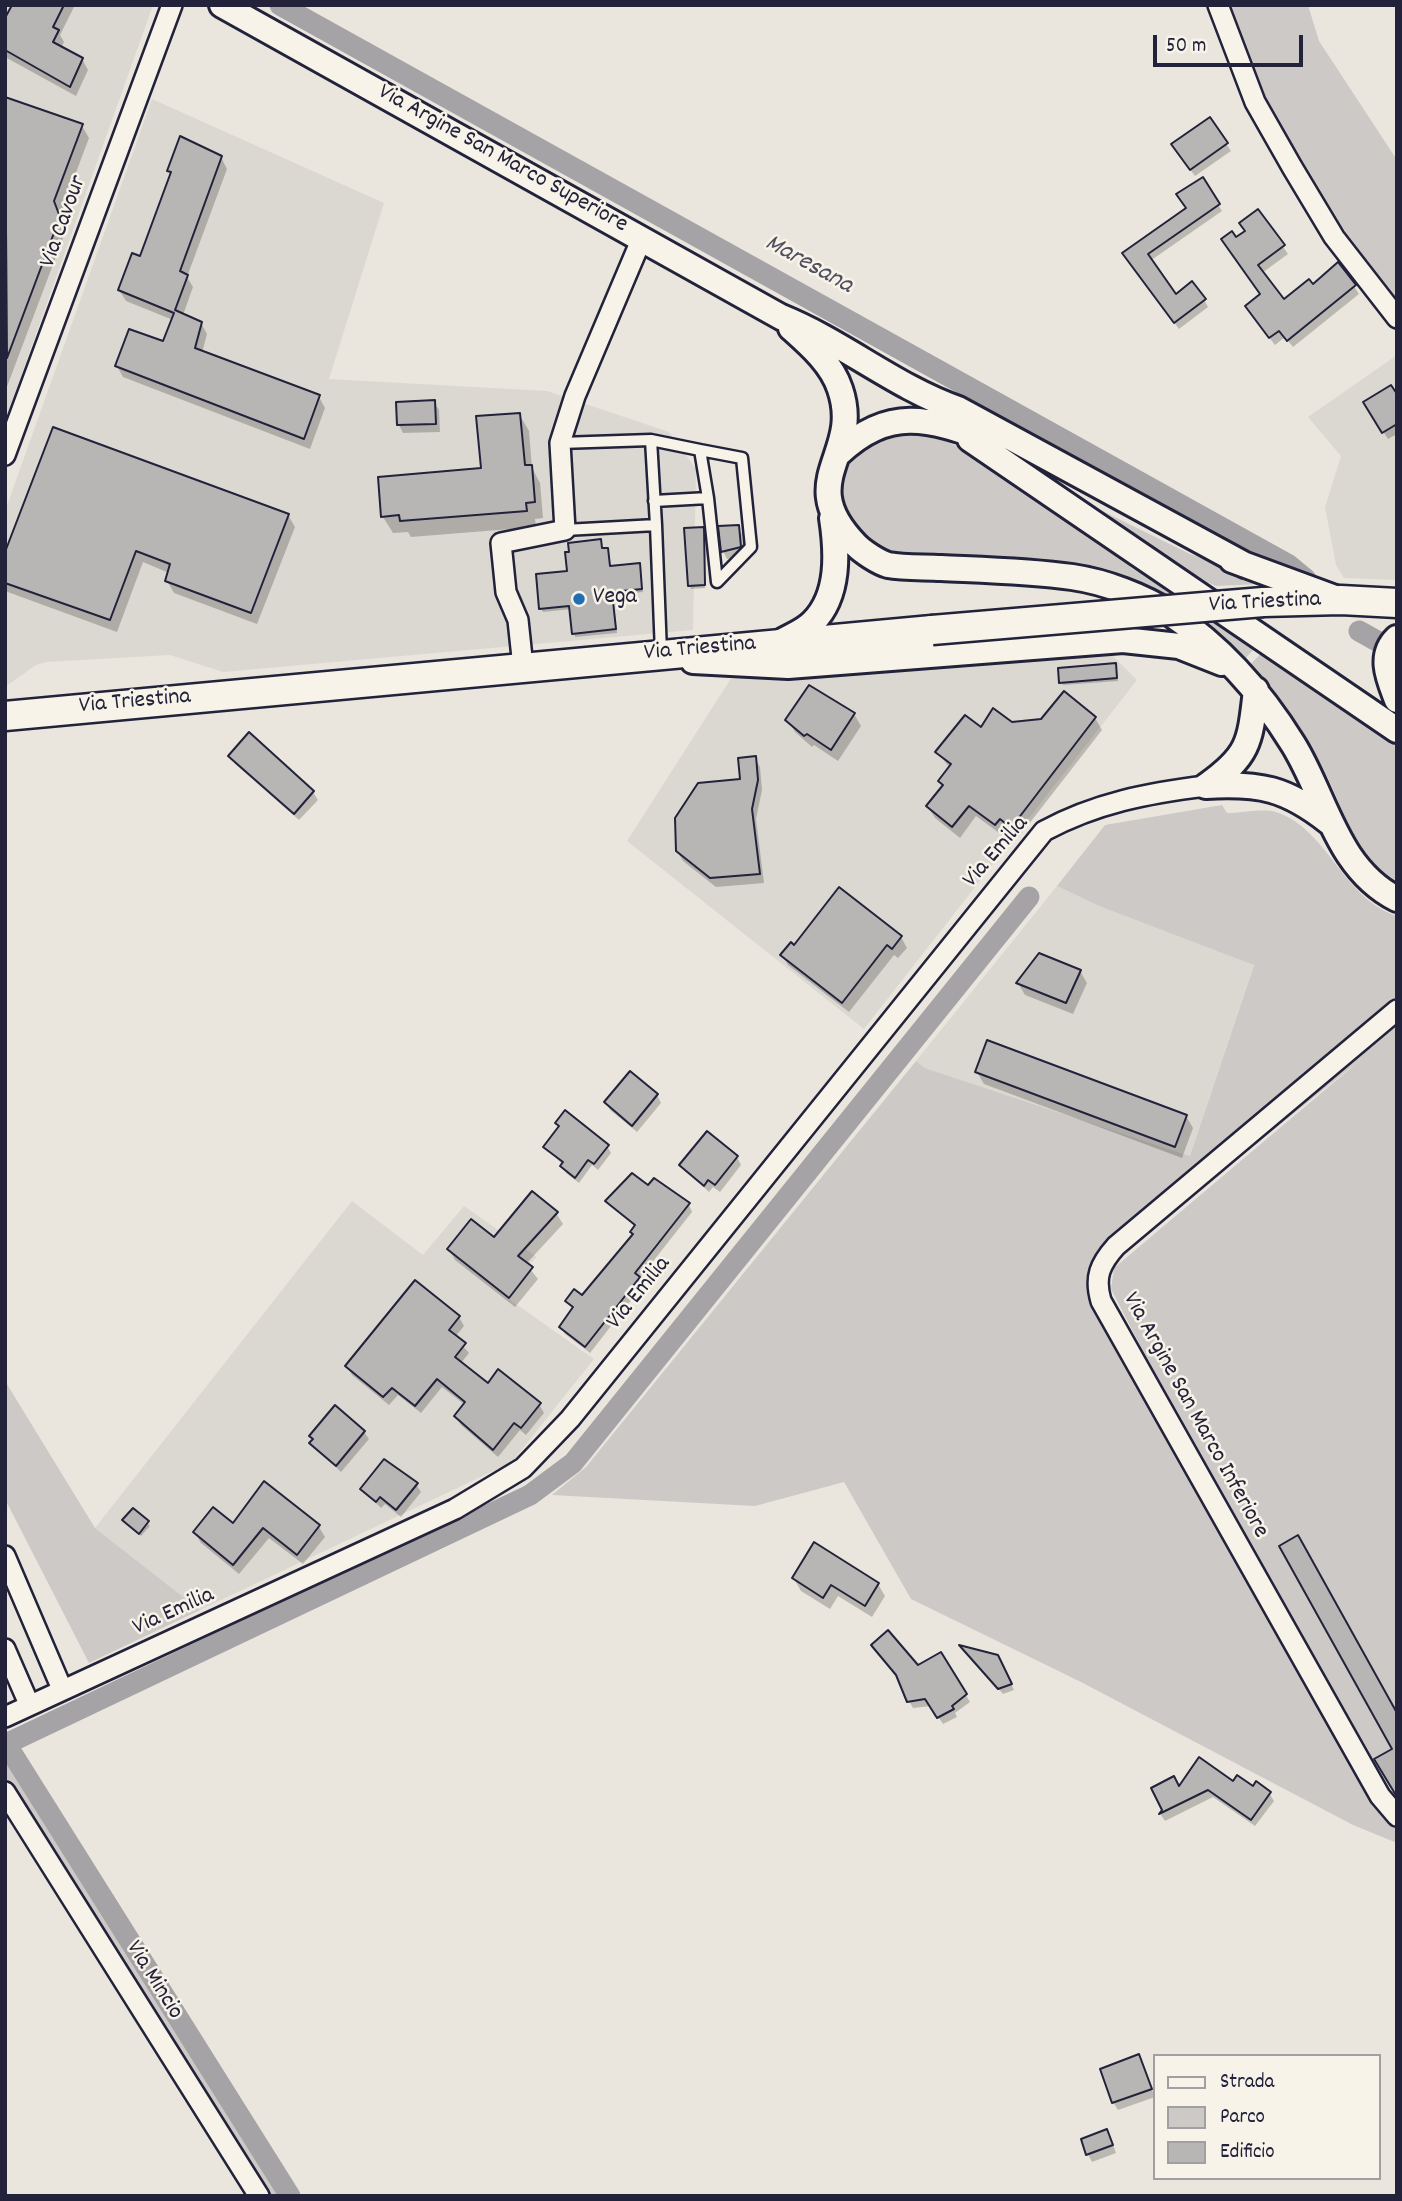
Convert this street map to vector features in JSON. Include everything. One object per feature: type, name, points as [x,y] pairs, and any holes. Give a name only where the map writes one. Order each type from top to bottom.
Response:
[{"type":"main road","name":"Via Triestina","points":[[5,716],[780,642],[1263,602],[1341,600],[1396,603]]},
{"type":"street","name":"Via Cavour","points":[[5,455],[172,5]]},
{"type":"street","name":"Via Argine San Marco Superiore","points":[[222,5],[780,317]]},
{"type":"street","points":[[1218,5],[1255,102],[1292,167],[1334,237],[1397,318]]},
{"type":"street","points":[[523,667],[518,620],[506,592],[501,543],[565,530],[560,443],[575,396],[642,238]]},
{"type":"street","points":[[780,317],[817,332],[934,401],[958,410],[1245,565]]},
{"type":"street","points":[[780,317],[829,367],[840,389],[844,429],[827,488],[836,545],[830,595],[814,622],[780,642]]},
{"type":"street","points":[[934,401],[958,431],[1397,730]]},
{"type":"street","points":[[838,454],[859,434],[873,426],[917,421],[958,431],[998,443],[1186,543],[1341,600]]},
{"type":"street","points":[[831,513],[859,549],[887,564],[1074,578],[1132,595],[1181,621],[1212,645],[1256,691],[1294,746],[1356,867],[1397,899]]},
{"type":"street","points":[[1397,638],[1385,658],[1387,675],[1397,701]]},
{"type":"street","points":[[615,657],[788,666],[1144,640],[1179,646],[1234,668]]},
{"type":"street","points":[[1206,786],[1242,756],[1251,732],[1256,691]]},
{"type":"street","points":[[1206,786],[1244,784],[1282,792],[1332,824]]},
{"type":"street","name":"Via Emilia","points":[[5,1717],[29,1703],[228,1616],[442,1515],[523,1468],[570,1419],[1044,831],[1078,813],[1143,794],[1206,786]]},
{"type":"street","name":"Via Argine San Marco Inferiore","points":[[1397,1010],[1116,1246],[1098,1271],[1097,1287],[1101,1301],[1380,1796],[1397,1816]]},
{"type":"street","points":[[5,1556],[62,1689]]},
{"type":"street","points":[[5,1649],[29,1703]]},
{"type":"street","name":"Via Mincio","points":[[5,1792],[259,2196]]},
{"type":"lane","points":[[650,440],[661,654]]},
{"type":"lane","points":[[560,443],[650,440],[742,458],[751,547],[717,582],[700,450]]},
{"type":"lane","points":[[654,500],[708,498]]},
{"type":"lane","points":[[565,530],[656,525]]},
{"type":"shaded area","points":[[5,5],[153,5],[5,421]]},
{"type":"shaded area","points":[[152,99],[384,203],[329,379],[547,391],[669,432],[696,469],[693,630],[223,672],[170,655],[46,662],[36,665],[5,687],[5,511]]},
{"type":"shaded area","points":[[1397,355],[1397,580],[1344,578],[1336,565],[1325,507],[1341,456],[1308,417]]},
{"type":"shaded area","points":[[1093,636],[1137,680],[864,1029],[627,841],[737,669]]},
{"type":"shaded area","points":[[1057,886],[1099,906],[1254,964],[1190,1156],[925,1068],[916,1061]]},
{"type":"shaded area","points":[[352,1201],[423,1255],[464,1206],[537,1257],[499,1292],[594,1359],[512,1462],[200,1610],[95,1528]]},
{"type":"green space","points":[[1212,5],[1308,5],[1319,41],[1397,160],[1397,327],[1322,232],[1236,80]]},
{"type":"green space","points":[[904,429],[933,437],[992,464],[1127,559],[1131,568],[1168,588],[1254,649],[1243,661],[1208,626],[1163,597],[887,557],[870,547],[855,534],[844,512],[842,489],[847,467],[859,445]]},
{"type":"green space","points":[[1084,502],[1259,584],[1216,586],[1207,582]]},
{"type":"green space","points":[[1263,651],[1397,746],[1397,886],[1369,862],[1352,834],[1316,756],[1250,665]]},
{"type":"green space","points":[[1222,805],[1227,813],[1276,812],[1309,833],[1362,895],[1397,916],[1397,1785],[1390,1788],[1307,1644],[1397,1806],[1397,1843],[1353,1825],[1081,1682],[911,1599],[844,1482],[755,1506],[552,1495],[586,1467],[916,1061],[925,1068],[1190,1156],[1254,965],[1099,906],[1057,886],[1105,825]],"holes":[[[1365,1056],[1114,1268],[1111,1289],[1144,1353],[1107,1287],[1107,1264]]]},
{"type":"green space","points":[[5,1381],[95,1528],[200,1610],[89,1663],[5,1499]]},
{"type":"green space","points":[[5,1755],[283,2196],[268,2196],[5,1776]]},
{"type":"building","points":[[12,5],[64,5],[53,27],[59,30],[53,42],[83,58],[70,87],[5,50],[5,18]]},
{"type":"building","points":[[5,97],[83,124],[54,201],[60,217],[7,358]]},
{"type":"building","points":[[1210,117],[1228,143],[1190,170],[1171,144]]},
{"type":"building","points":[[180,136],[222,156],[180,271],[188,275],[175,310],[202,322],[195,348],[320,395],[304,439],[115,366],[129,329],[163,341],[174,313],[118,290],[132,253],[140,256],[171,172],[167,171]]},
{"type":"building","points":[[1203,177],[1220,204],[1148,254],[1176,294],[1192,281],[1206,299],[1174,323],[1122,253],[1186,208],[1176,194]]},
{"type":"building","points":[[1258,209],[1285,245],[1258,265],[1284,299],[1309,279],[1313,284],[1338,262],[1356,285],[1287,341],[1279,331],[1269,338],[1245,306],[1260,294],[1221,239],[1232,231],[1236,237],[1245,231],[1239,223]]},
{"type":"building","points":[[1391,385],[1397,394],[1397,424],[1382,433],[1363,402]]},
{"type":"building","points":[[435,400],[436,424],[397,425],[396,402]]},
{"type":"building","points":[[520,413],[525,465],[532,465],[535,502],[526,503],[527,511],[400,521],[399,515],[381,517],[378,477],[481,468],[476,416]]},
{"type":"building","points":[[53,427],[289,514],[251,613],[165,581],[170,564],[136,551],[110,620],[5,583],[5,552]]},
{"type":"building","points":[[739,525],[741,547],[721,552],[718,526]]},
{"type":"building","points":[[704,527],[705,585],[688,586],[684,528]]},
{"type":"building","points":[[601,539],[602,548],[608,548],[610,566],[640,563],[642,589],[612,592],[616,629],[572,634],[569,606],[539,609],[536,574],[567,571],[565,552],[569,552],[568,543]]},
{"type":"building","points":[[1116,663],[1117,678],[1059,683],[1058,668]]},
{"type":"building","points":[[809,685],[855,713],[831,750],[807,734],[804,736],[785,720]]},
{"type":"building","points":[[1064,691],[1096,717],[1011,828],[1000,819],[995,825],[969,806],[952,827],[926,806],[943,785],[938,781],[951,764],[935,752],[965,715],[981,727],[993,708],[1012,722],[1041,719]]},
{"type":"building","points":[[249,732],[314,791],[294,814],[228,756]]},
{"type":"building","points":[[756,756],[758,780],[752,809],[760,874],[710,878],[676,851],[675,818],[698,783],[740,779],[738,758]]},
{"type":"building","points":[[839,887],[902,936],[892,949],[887,945],[842,1003],[780,955],[791,942],[794,945]]},
{"type":"building","points":[[1039,953],[1081,970],[1066,1003],[1016,983]]},
{"type":"building","points":[[987,1040],[1187,1115],[1175,1147],[975,1072]]},
{"type":"building","points":[[630,1071],[658,1094],[632,1126],[604,1102]]},
{"type":"building","points":[[565,1110],[609,1145],[594,1164],[588,1160],[575,1178],[560,1166],[563,1162],[543,1147],[559,1126],[555,1123]]},
{"type":"building","points":[[707,1131],[738,1156],[715,1185],[708,1180],[704,1186],[679,1165]]},
{"type":"building","points":[[632,1173],[648,1185],[654,1178],[690,1203],[635,1273],[640,1277],[585,1347],[559,1327],[573,1307],[565,1301],[574,1289],[582,1295],[633,1234],[630,1232],[635,1225],[605,1201]]},
{"type":"building","points":[[532,1191],[558,1212],[518,1256],[533,1267],[509,1298],[447,1249],[471,1219],[494,1237]]},
{"type":"building","points":[[415,1280],[460,1316],[449,1330],[466,1343],[455,1357],[488,1383],[498,1369],[541,1403],[521,1428],[514,1423],[493,1450],[454,1416],[465,1402],[437,1379],[415,1406],[392,1388],[383,1397],[345,1366]]},
{"type":"building","points":[[335,1405],[365,1431],[336,1466],[309,1443],[313,1439],[309,1436]]},
{"type":"building","points":[[384,1459],[418,1483],[396,1510],[380,1497],[376,1502],[360,1489]]},
{"type":"building","points":[[264,1481],[320,1525],[297,1555],[263,1528],[233,1565],[193,1532],[213,1507],[233,1523]]},
{"type":"building","points":[[133,1508],[149,1521],[139,1534],[122,1520]]},
{"type":"building","points":[[1298,1535],[1397,1713],[1397,1797],[1374,1759],[1392,1749],[1279,1546]]},
{"type":"building","points":[[814,1542],[879,1583],[865,1606],[831,1585],[823,1598],[792,1578]]},
{"type":"building","points":[[888,1630],[918,1665],[941,1652],[967,1694],[952,1706],[954,1709],[937,1718],[925,1699],[907,1702],[896,1675],[871,1645]]},
{"type":"building","points":[[959,1645],[998,1655],[1012,1684],[998,1689]]},
{"type":"building","points":[[1199,1757],[1233,1781],[1237,1775],[1253,1786],[1256,1781],[1271,1792],[1251,1820],[1208,1790],[1159,1814],[1162,1810],[1151,1788],[1174,1776],[1179,1786]]},
{"type":"building","points":[[1139,2054],[1152,2089],[1112,2103],[1100,2069]]},
{"type":"building","points":[[1107,2129],[1113,2145],[1086,2155],[1081,2139]]},
{"type":"waterway","name":"Maresana","points":[[280,5],[1289,565],[1306,579]]},
{"type":"waterway","name":"Maresana","points":[[1359,631],[1377,641]]},
{"type":"waterway","points":[[6,1744],[530,1495],[573,1463],[1029,897]]},
{"type":"waterway","points":[[5,1742],[290,2196]]},
{"type":"place","name":"Vega","points":[[579,599]]}]
